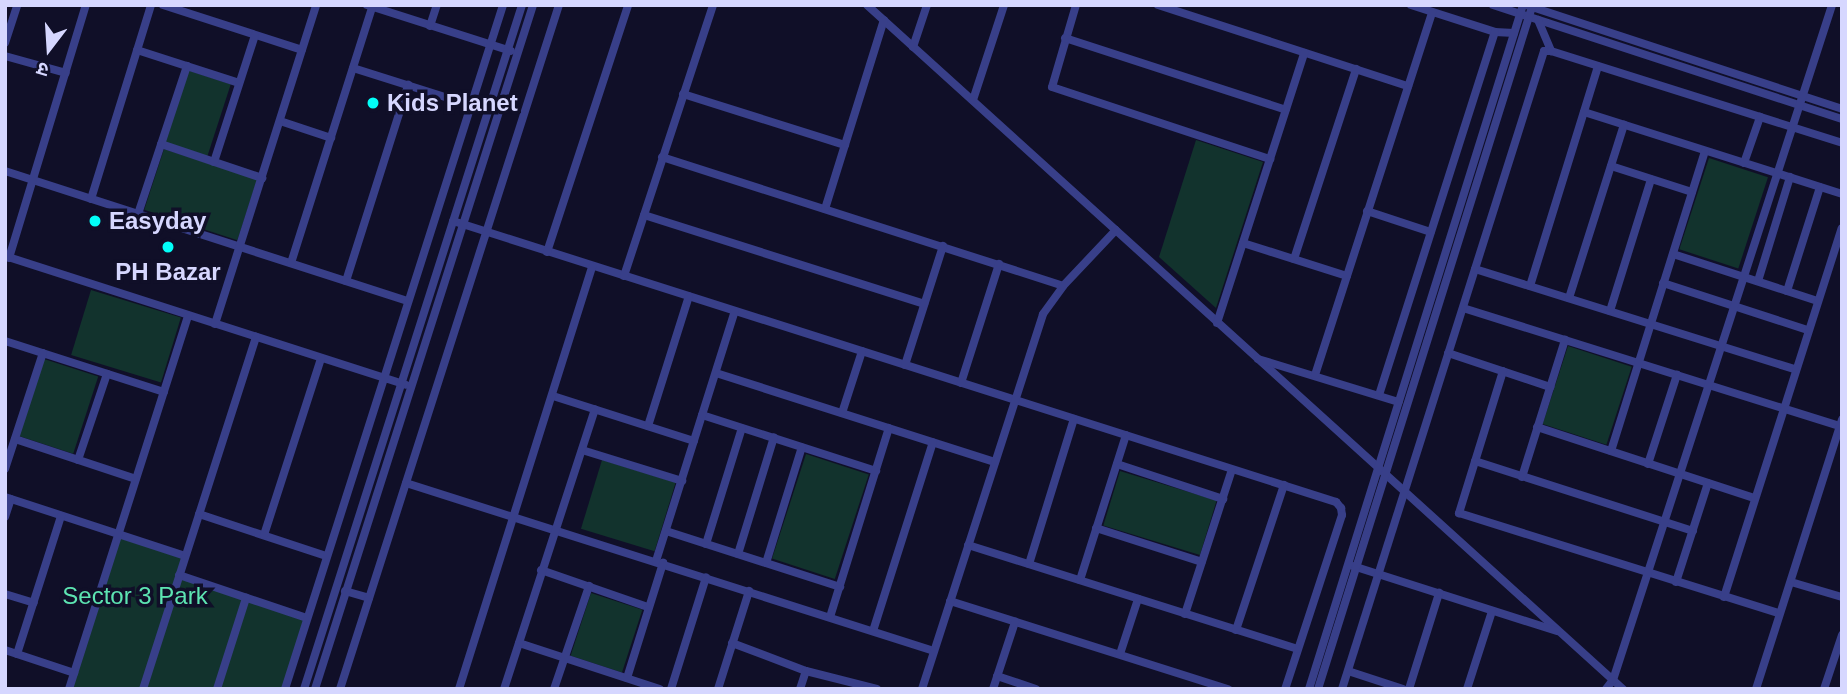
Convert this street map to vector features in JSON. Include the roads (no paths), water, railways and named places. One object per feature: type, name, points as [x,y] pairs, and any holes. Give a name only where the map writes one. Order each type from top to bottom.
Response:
[{"type":"street","points":[[5,43],[17,5]]},
{"type":"street","points":[[86,5],[7,257],[406,385]]},
{"type":"street","points":[[91,199],[151,5]]},
{"type":"street","points":[[163,5],[302,50]]},
{"type":"street","points":[[215,324],[316,5]]},
{"type":"street","points":[[430,26],[437,5]]},
{"type":"street","points":[[285,689],[503,5]]},
{"type":"street","points":[[458,223],[522,5]]},
{"type":"street","points":[[303,689],[533,5]]},
{"type":"street","points":[[341,689],[559,5]]},
{"type":"street","points":[[547,252],[628,5]]},
{"type":"street","points":[[624,276],[713,5]]},
{"type":"street","points":[[867,5],[1623,689]]},
{"type":"street","points":[[913,47],[927,5]]},
{"type":"street","points":[[973,100],[1004,5]]},
{"type":"street","points":[[1076,5],[1052,87],[1270,159]]},
{"type":"street","points":[[1158,5],[1408,86]]},
{"type":"street","points":[[1411,5],[1495,32],[1514,33]]},
{"type":"street","points":[[1606,689],[1613,680],[1832,5]]},
{"type":"street","points":[[291,264],[353,68],[369,6],[517,53]]},
{"type":"street","points":[[1496,6],[1530,10],[1842,109]]},
{"type":"street","points":[[1399,417],[1399,402],[1514,33],[1530,10]]},
{"type":"street","points":[[1530,10],[1551,51]]},
{"type":"street","points":[[1530,10],[1842,119]]},
{"type":"street","points":[[1309,689],[1352,566],[1530,10]]},
{"type":"street","points":[[1315,375],[1432,12]]},
{"type":"street","points":[[825,209],[884,20]]},
{"type":"street","points":[[1378,395],[1495,32]]},
{"type":"street","points":[[214,162],[255,35]]},
{"type":"street","points":[[1065,38],[1286,110]]},
{"type":"street","points":[[137,50],[239,83]]},
{"type":"street","points":[[1342,689],[1541,55],[1551,51],[1842,143]]},
{"type":"street","points":[[1217,323],[1304,53]]},
{"type":"street","points":[[5,56],[65,73]]},
{"type":"street","points":[[138,214],[187,66]]},
{"type":"street","points":[[1530,286],[1598,66]]},
{"type":"street","points":[[353,68],[470,105]]},
{"type":"street","points":[[1294,259],[1356,69]]},
{"type":"street","points":[[346,281],[408,85]]},
{"type":"street","points":[[683,94],[845,145]]},
{"type":"street","points":[[1584,112],[1842,194]]},
{"type":"street","points":[[1744,163],[1760,117]]},
{"type":"street","points":[[280,121],[331,138]]},
{"type":"street","points":[[1569,298],[1624,125]]},
{"type":"street","points":[[161,144],[262,178]]},
{"type":"street","points":[[1611,451],[1705,150]]},
{"type":"street","points":[[662,157],[1063,286]]},
{"type":"street","points":[[1611,166],[1692,192]]},
{"type":"street","points":[[5,171],[408,302]]},
{"type":"street","points":[[1758,281],[1790,177]]},
{"type":"street","points":[[1610,311],[1651,179]]},
{"type":"street","points":[[1787,291],[1820,187]]},
{"type":"street","points":[[1367,211],[1431,232]]},
{"type":"street","points":[[644,215],[924,304]]},
{"type":"street","points":[[458,223],[1336,502],[1341,508],[1285,689]]},
{"type":"street","points":[[1724,597],[1782,408],[1842,228]]},
{"type":"street","points":[[922,689],[1044,314],[1063,286],[1116,230]]},
{"type":"street","points":[[1244,243],[1347,276]]},
{"type":"street","points":[[905,365],[943,246]]},
{"type":"street","points":[[1673,254],[1818,301]]},
{"type":"street","points":[[961,383],[999,264]]},
{"type":"street","points":[[459,689],[592,267]]},
{"type":"street","points":[[1475,269],[1795,369]]},
{"type":"street","points":[[1663,283],[1808,330]]},
{"type":"street","points":[[648,426],[689,296]]},
{"type":"street","points":[[1463,308],[1782,408],[1841,423],[1756,689]]},
{"type":"street","points":[[627,678],[666,531],[735,311]]},
{"type":"street","points":[[69,689],[188,315]]},
{"type":"street","points":[[143,689],[256,337]]},
{"type":"street","points":[[1522,477],[1565,340]]},
{"type":"street","points":[[5,341],[164,392]]},
{"type":"street","points":[[842,413],[862,351]]},
{"type":"street","points":[[5,470],[43,353]]},
{"type":"street","points":[[1448,353],[1550,387]]},
{"type":"street","points":[[264,535],[321,358]]},
{"type":"street","points":[[1255,358],[1399,402]]},
{"type":"street","points":[[1503,372],[1458,509],[1462,516],[1779,613]]},
{"type":"street","points":[[716,373],[995,461]]},
{"type":"street","points":[[78,460],[107,374]]},
{"type":"street","points":[[1648,464],[1677,375]]},
{"type":"street","points":[[315,689],[406,385]]},
{"type":"street","points":[[553,396],[694,441]]},
{"type":"street","points":[[504,689],[595,409]]},
{"type":"street","points":[[702,415],[876,471]]},
{"type":"street","points":[[1029,564],[1074,419]]},
{"type":"street","points":[[706,544],[742,428]]},
{"type":"street","points":[[830,617],[889,428]]},
{"type":"street","points":[[1537,428],[1754,498]]},
{"type":"street","points":[[1080,580],[1126,435]]},
{"type":"street","points":[[738,554],[774,437]]},
{"type":"street","points":[[15,439],[136,479]]},
{"type":"street","points":[[873,631],[933,442]]},
{"type":"street","points":[[766,563],[803,447]]},
{"type":"street","points":[[582,450],[682,481]]},
{"type":"street","points":[[1475,461],[1693,531]]},
{"type":"street","points":[[1117,464],[1223,499]]},
{"type":"street","points":[[1185,614],[1232,469]]},
{"type":"street","points":[[406,483],[934,651]]},
{"type":"street","points":[[1676,582],[1708,483]]},
{"type":"street","points":[[1236,630],[1284,485]]},
{"type":"street","points":[[5,517],[8,498],[185,556]]},
{"type":"street","points":[[199,514],[326,556]]},
{"type":"street","points":[[17,654],[61,516]]},
{"type":"street","points":[[1096,528],[1202,562]]},
{"type":"street","points":[[666,531],[840,587]]},
{"type":"street","points":[[968,545],[1297,649]]},
{"type":"street","points":[[1352,566],[1560,632]]},
{"type":"street","points":[[1318,689],[1352,566]]},
{"type":"street","points":[[541,570],[648,607]]},
{"type":"street","points":[[179,575],[307,618]]},
{"type":"street","points":[[671,689],[706,577]]},
{"type":"street","points":[[1791,582],[1842,597]]},
{"type":"street","points":[[554,689],[589,586]]},
{"type":"street","points":[[345,591],[369,598]]},
{"type":"street","points":[[718,689],[749,591]]},
{"type":"street","points":[[1409,689],[1439,593]]},
{"type":"street","points":[[5,594],[34,603]]},
{"type":"street","points":[[217,689],[246,598]]},
{"type":"street","points":[[1120,654],[1138,599]]},
{"type":"street","points":[[950,601],[1228,689]]},
{"type":"street","points":[[1467,689],[1492,611]]},
{"type":"street","points":[[993,689],[1016,622]]},
{"type":"street","points":[[1824,689],[1842,635]]},
{"type":"street","points":[[519,643],[660,689]]},
{"type":"street","points":[[732,643],[806,671],[877,689]]},
{"type":"street","points":[[5,650],[74,673]]},
{"type":"street","points":[[1832,666],[1842,669]]},
{"type":"street","points":[[800,689],[806,671]]},
{"type":"street","points":[[1348,671],[1403,689]]},
{"type":"street","points":[[998,676],[1036,689]]},
{"type":"place","name":"Kids Planet","points":[[373,103]]},
{"type":"place","name":"Easyday","points":[[95,221]]},
{"type":"place","name":"PH Bazar","points":[[168,247]]},
{"type":"park label","name":"Sector 3 Park","points":[[135,596]]}]
